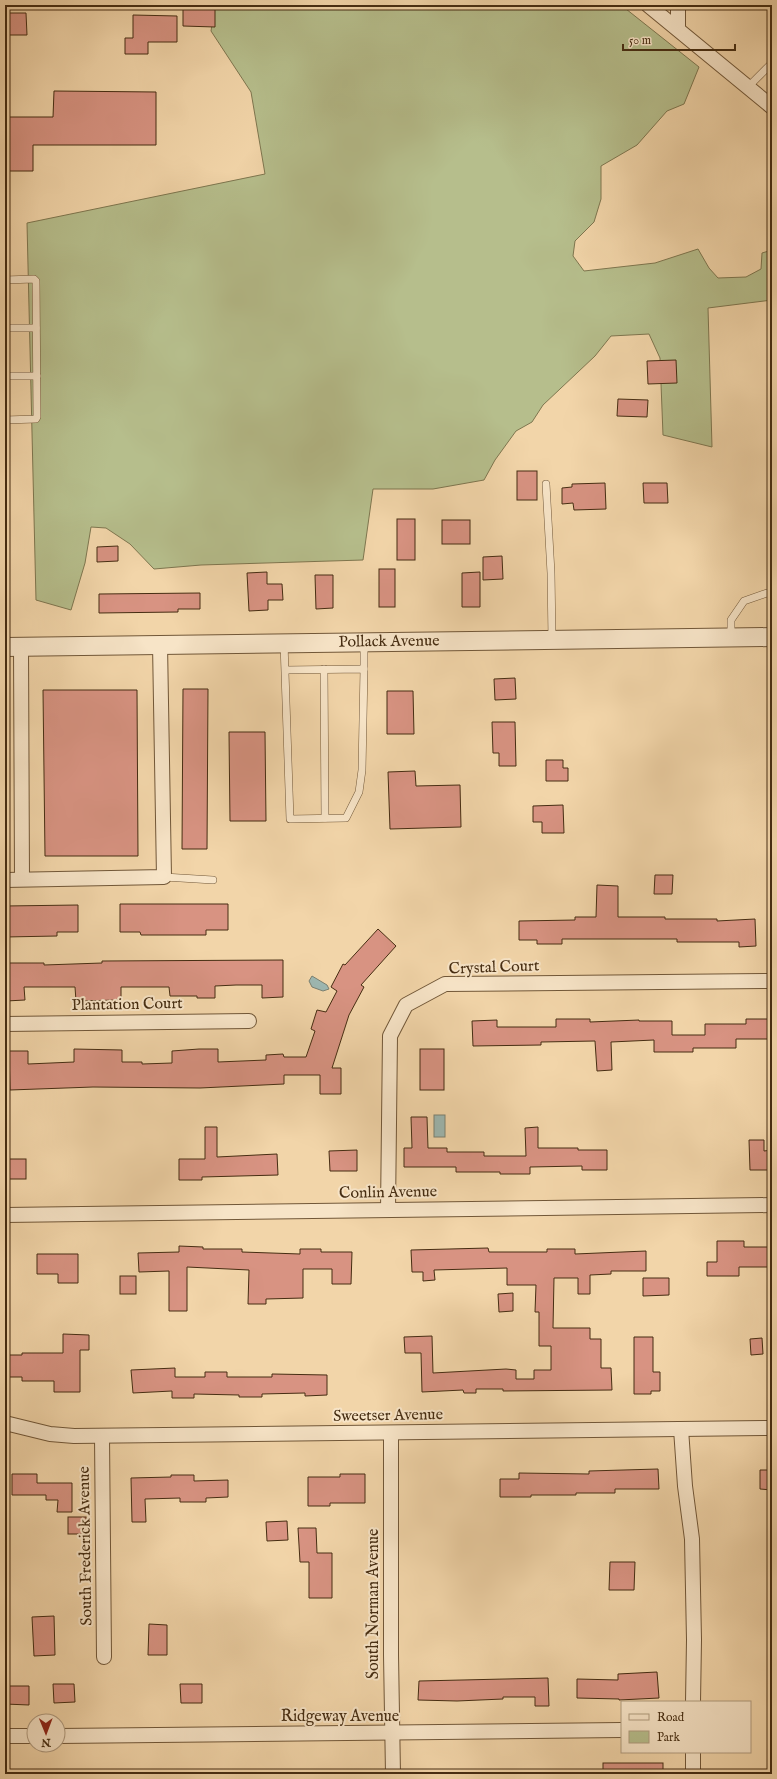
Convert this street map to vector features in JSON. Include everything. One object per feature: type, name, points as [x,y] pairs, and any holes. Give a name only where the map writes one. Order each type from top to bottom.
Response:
[{"type":"street","points":[[648,5],[772,107]]},
{"type":"street","points":[[678,5],[678,29]]},
{"type":"street","name":"Pollack Avenue","points":[[13,646],[772,637]]},
{"type":"street","points":[[5,880],[22,878],[164,877],[160,644]]},
{"type":"street","points":[[13,646],[22,878]]},
{"type":"street","name":"Crystal Court","points":[[388,1210],[390,1036],[406,1005],[445,984],[772,981]]},
{"type":"street","name":"Plantation Court","points":[[5,1024],[250,1021]]},
{"type":"street","name":"Conlin Avenue","points":[[5,1215],[772,1205]]},
{"type":"street","name":"Sweetser Avenue","points":[[5,1423],[50,1434],[102,1436],[391,1434],[772,1428]]},
{"type":"street","points":[[681,1429],[685,1486],[692,1539],[694,1640],[693,1701]]},
{"type":"street","name":"South Norman Avenue","points":[[391,1434],[393,1774]]},
{"type":"street","name":"South Frederick Avenue","points":[[102,1436],[104,1657]]},
{"type":"street","name":"Ridgeway Avenue","points":[[66,1736],[621,1730]]},
{"type":"street","points":[[5,1736],[26,1736]]},
{"type":"street","points":[[693,1753],[693,1774]]},
{"type":"lane","points":[[748,86],[772,63]]},
{"type":"lane","points":[[5,280],[35,280],[37,376],[37,418],[5,420]]},
{"type":"lane","points":[[5,328],[36,328]]},
{"type":"lane","points":[[5,376],[37,376]]},
{"type":"lane","points":[[546,484],[551,573],[552,639]]},
{"type":"lane","points":[[731,637],[731,620],[744,601],[767,593],[772,593]]},
{"type":"lane","points":[[284,643],[290,819],[346,818],[359,792],[362,770],[364,642]]},
{"type":"lane","points":[[324,669],[325,818]]},
{"type":"lane","points":[[285,670],[364,669]]},
{"type":"lane","points":[[164,877],[213,880]]},
{"type":"green space","points":[[215,5],[621,5],[699,67],[684,104],[667,111],[637,145],[601,166],[601,199],[594,222],[575,241],[573,256],[584,271],[655,263],[698,249],[709,268],[718,278],[746,277],[761,269],[762,253],[772,250],[772,300],[708,308],[712,447],[663,435],[660,358],[649,334],[611,336],[595,356],[543,405],[532,422],[516,431],[495,460],[484,480],[433,489],[373,489],[363,560],[201,565],[154,569],[130,544],[106,528],[91,527],[85,563],[71,610],[36,600],[27,223],[265,174],[251,92],[211,31]]},
{"type":"water","points":[[312,976],[327,985],[329,989],[323,991],[312,987],[309,981]]},
{"type":"water","points":[[434,1115],[445,1115],[445,1137],[434,1137]]},
{"type":"building","points":[[183,5],[215,5],[215,27],[183,26]]},
{"type":"building","points":[[5,13],[26,13],[27,35],[5,35]]},
{"type":"building","points":[[133,15],[177,16],[177,42],[148,42],[148,54],[125,54],[125,38],[133,38]]},
{"type":"building","points":[[54,91],[156,92],[156,145],[33,145],[33,171],[5,171],[5,117],[53,117]]},
{"type":"building","points":[[676,360],[677,383],[648,384],[647,361]]},
{"type":"building","points":[[618,399],[648,400],[647,417],[617,416]]},
{"type":"building","points":[[517,471],[537,471],[537,500],[517,500]]},
{"type":"building","points":[[605,483],[606,509],[574,510],[573,503],[562,504],[562,488],[572,487],[572,484]]},
{"type":"building","points":[[643,483],[667,483],[668,503],[644,503]]},
{"type":"building","points":[[397,519],[415,519],[415,560],[397,560]]},
{"type":"building","points":[[442,520],[470,520],[470,544],[442,544]]},
{"type":"building","points":[[118,546],[118,561],[97,562],[97,547]]},
{"type":"building","points":[[502,556],[503,579],[483,580],[483,557]]},
{"type":"building","points":[[379,569],[395,569],[395,607],[379,607]]},
{"type":"building","points":[[267,572],[267,584],[282,584],[283,600],[268,600],[268,610],[249,611],[247,573]]},
{"type":"building","points":[[480,572],[480,607],[462,607],[462,573]]},
{"type":"building","points":[[315,575],[333,575],[333,608],[316,609]]},
{"type":"building","points":[[200,593],[200,609],[178,609],[178,612],[99,613],[99,594]]},
{"type":"building","points":[[515,678],[516,699],[495,700],[494,679]]},
{"type":"building","points":[[183,689],[208,689],[207,849],[182,849]]},
{"type":"building","points":[[43,690],[137,690],[138,856],[45,856]]},
{"type":"building","points":[[387,691],[413,691],[414,734],[387,734]]},
{"type":"building","points":[[492,722],[515,722],[516,766],[499,766],[499,753],[493,753]]},
{"type":"building","points":[[229,732],[265,732],[266,821],[230,821]]},
{"type":"building","points":[[546,760],[563,760],[563,768],[568,768],[568,781],[546,781]]},
{"type":"building","points":[[415,771],[416,786],[460,785],[461,827],[390,829],[388,772]]},
{"type":"building","points":[[563,805],[564,833],[542,833],[542,822],[533,822],[533,806]]},
{"type":"building","points":[[655,875],[673,875],[672,894],[654,894]]},
{"type":"building","points":[[597,885],[618,886],[618,917],[717,919],[717,921],[755,919],[756,946],[739,947],[739,942],[677,942],[677,939],[562,939],[562,944],[537,944],[537,940],[519,940],[519,921],[575,920],[575,917],[596,917]]},
{"type":"building","points":[[120,904],[228,904],[228,930],[206,930],[206,935],[141,935],[140,932],[120,932]]},
{"type":"building","points":[[78,905],[78,932],[57,932],[57,936],[5,937],[5,906]]},
{"type":"building","points":[[378,929],[396,946],[361,985],[364,987],[349,1015],[332,1068],[341,1068],[341,1094],[320,1094],[320,1075],[284,1075],[284,1084],[200,1088],[93,1087],[10,1090],[9,1051],[28,1051],[28,1064],[74,1062],[74,1049],[122,1050],[122,1062],[142,1062],[142,1064],[172,1063],[172,1051],[199,1049],[218,1049],[218,1062],[266,1060],[266,1055],[283,1054],[284,1057],[306,1057],[315,1031],[311,1029],[317,1010],[326,1012],[337,991],[331,987],[343,964],[345,965]]},
{"type":"building","points":[[283,960],[283,997],[262,998],[262,985],[215,986],[215,998],[170,996],[169,987],[121,987],[121,1000],[76,1001],[75,987],[24,987],[25,1000],[6,1001],[5,963],[44,963],[44,965],[102,963],[102,961]]},
{"type":"building","points":[[556,1019],[590,1019],[590,1022],[639,1020],[672,1021],[672,1035],[705,1035],[705,1024],[746,1024],[746,1019],[772,1019],[772,1039],[736,1039],[736,1048],[693,1048],[693,1052],[654,1052],[654,1040],[611,1042],[612,1070],[597,1071],[595,1041],[541,1042],[541,1045],[473,1046],[472,1021],[497,1020],[497,1027],[556,1027]]},
{"type":"building","points":[[420,1049],[444,1049],[444,1090],[420,1090]]},
{"type":"building","points":[[411,1117],[427,1117],[428,1148],[447,1148],[447,1152],[484,1152],[484,1156],[526,1156],[525,1128],[538,1127],[538,1148],[607,1150],[607,1170],[582,1170],[582,1166],[530,1167],[530,1174],[500,1174],[500,1172],[456,1172],[456,1167],[404,1167],[404,1148],[412,1148]]},
{"type":"building","points":[[205,1127],[217,1127],[217,1157],[277,1154],[278,1175],[202,1177],[202,1180],[179,1180],[179,1159],[205,1159]]},
{"type":"building","points":[[749,1140],[764,1140],[764,1151],[772,1150],[772,1170],[750,1170]]},
{"type":"building","points":[[357,1150],[357,1171],[330,1171],[329,1151]]},
{"type":"building","points":[[5,1159],[26,1159],[26,1179],[5,1179]]},
{"type":"building","points":[[717,1241],[744,1241],[744,1247],[772,1247],[772,1267],[739,1267],[739,1276],[707,1276],[707,1262],[717,1262]]},
{"type":"building","points":[[179,1246],[203,1247],[203,1249],[242,1249],[242,1252],[300,1254],[300,1249],[321,1249],[321,1252],[352,1252],[351,1284],[332,1284],[332,1269],[303,1269],[303,1298],[266,1299],[266,1304],[248,1304],[249,1270],[187,1267],[187,1311],[169,1311],[169,1271],[139,1272],[138,1253],[179,1252]]},
{"type":"building","points":[[488,1248],[489,1252],[547,1252],[547,1249],[575,1249],[575,1254],[646,1251],[646,1271],[611,1271],[611,1274],[590,1275],[590,1294],[578,1294],[578,1278],[554,1278],[553,1328],[590,1328],[590,1339],[601,1339],[601,1368],[611,1368],[612,1390],[503,1391],[503,1389],[476,1389],[476,1393],[464,1393],[463,1390],[422,1392],[421,1353],[405,1353],[404,1337],[432,1336],[433,1373],[506,1369],[516,1370],[516,1379],[534,1379],[534,1370],[551,1370],[551,1346],[539,1346],[539,1312],[535,1312],[536,1285],[507,1285],[507,1268],[434,1270],[435,1280],[423,1281],[423,1272],[412,1272],[411,1250]]},
{"type":"building","points":[[37,1254],[78,1254],[78,1283],[58,1283],[58,1274],[37,1274]]},
{"type":"building","points":[[120,1276],[136,1276],[136,1294],[120,1294]]},
{"type":"building","points":[[643,1278],[669,1278],[669,1295],[643,1296]]},
{"type":"building","points":[[513,1293],[513,1311],[499,1312],[498,1294]]},
{"type":"building","points":[[63,1334],[89,1335],[89,1350],[80,1350],[80,1392],[54,1392],[54,1381],[22,1381],[22,1377],[5,1377],[5,1355],[22,1355],[22,1353],[63,1353]]},
{"type":"building","points":[[634,1337],[653,1337],[653,1372],[660,1372],[660,1391],[651,1391],[651,1394],[634,1394]]},
{"type":"building","points":[[762,1338],[763,1354],[751,1355],[750,1339]]},
{"type":"building","points":[[175,1368],[175,1377],[205,1377],[205,1372],[227,1372],[227,1377],[272,1377],[272,1374],[327,1375],[327,1395],[305,1396],[305,1393],[262,1394],[262,1397],[239,1397],[239,1395],[194,1394],[194,1398],[172,1398],[172,1391],[133,1393],[131,1370]]},
{"type":"building","points":[[658,1469],[659,1489],[615,1489],[615,1493],[576,1493],[576,1495],[500,1497],[500,1479],[519,1479],[519,1473],[589,1474],[589,1471]]},
{"type":"building","points":[[760,1470],[772,1470],[772,1490],[760,1489]]},
{"type":"building","points":[[12,1474],[37,1474],[37,1483],[72,1483],[72,1512],[57,1512],[58,1500],[46,1500],[46,1495],[12,1495]]},
{"type":"building","points":[[340,1474],[365,1474],[365,1503],[330,1503],[330,1506],[308,1506],[308,1477],[340,1477]]},
{"type":"building","points":[[171,1475],[194,1475],[194,1481],[228,1480],[228,1497],[206,1498],[206,1502],[180,1502],[180,1498],[145,1499],[146,1522],[132,1522],[131,1478],[171,1477]]},
{"type":"building","points":[[68,1517],[86,1517],[86,1534],[68,1534]]},
{"type":"building","points":[[287,1521],[288,1540],[267,1541],[266,1522]]},
{"type":"building","points":[[298,1528],[316,1528],[317,1553],[332,1553],[332,1598],[309,1598],[309,1562],[300,1562]]},
{"type":"building","points":[[610,1562],[635,1562],[634,1590],[609,1590]]},
{"type":"building","points":[[54,1616],[55,1655],[34,1656],[32,1617]]},
{"type":"building","points":[[149,1624],[167,1625],[167,1655],[148,1655]]},
{"type":"building","points":[[657,1672],[659,1698],[619,1700],[577,1698],[577,1679],[618,1680],[618,1674]]},
{"type":"building","points":[[548,1678],[549,1706],[535,1706],[535,1697],[503,1697],[503,1699],[457,1701],[418,1700],[419,1681]]},
{"type":"building","points":[[53,1684],[74,1684],[75,1702],[54,1703]]},
{"type":"building","points":[[180,1684],[202,1684],[202,1703],[181,1703]]},
{"type":"building","points":[[5,1686],[29,1686],[29,1705],[5,1704]]},
{"type":"building","points":[[603,1763],[663,1763],[663,1774],[603,1774]]}]
